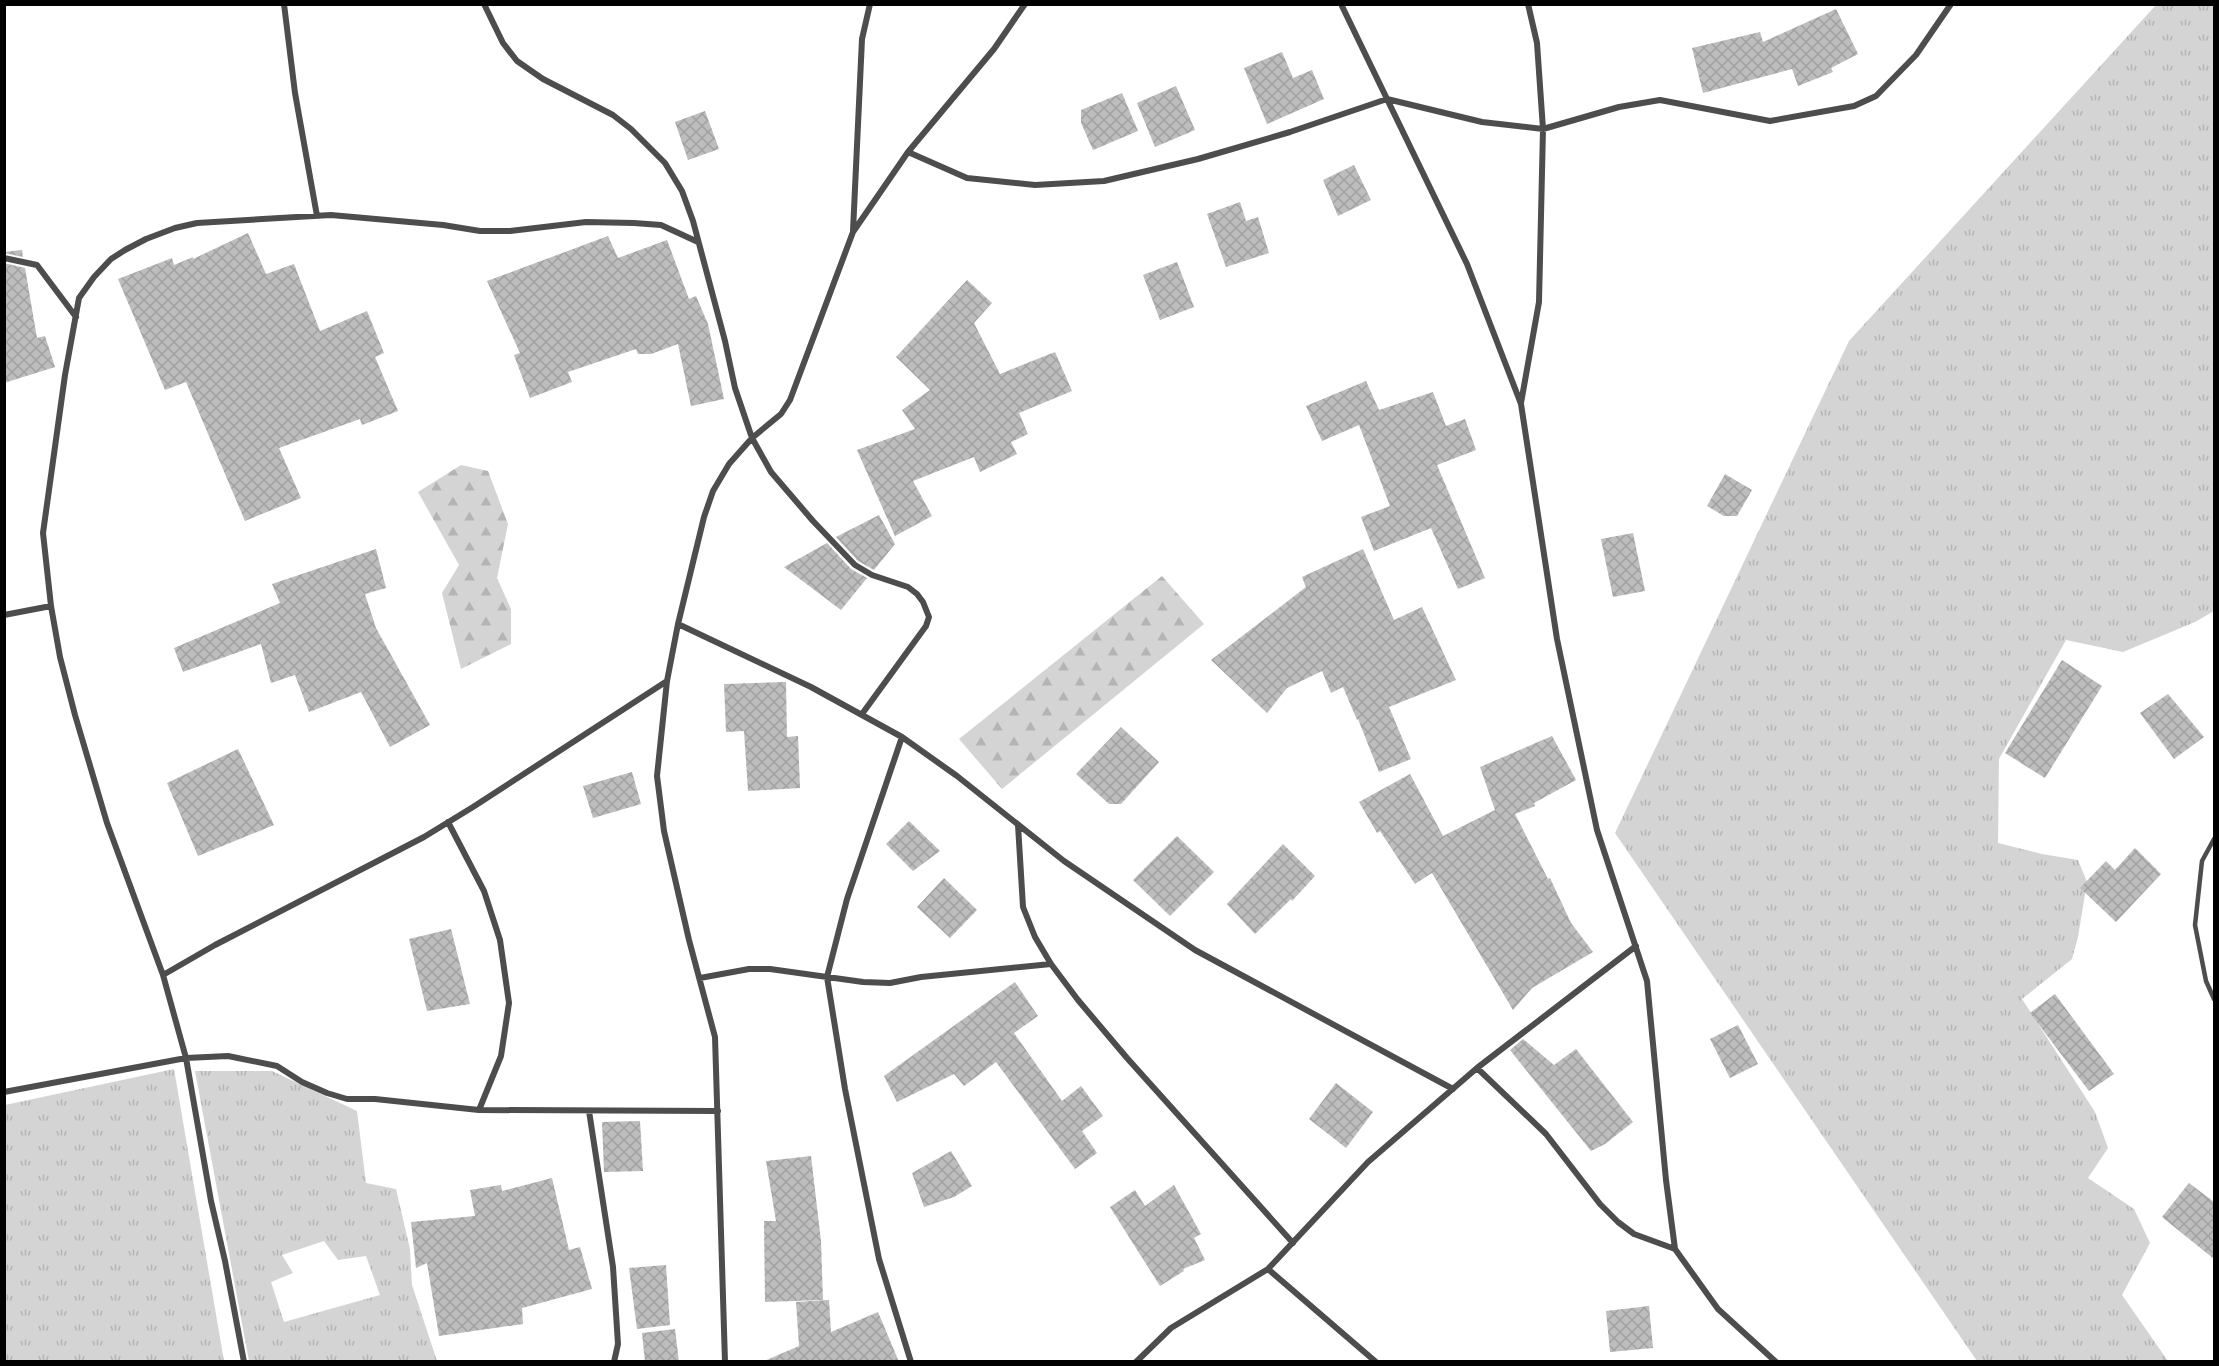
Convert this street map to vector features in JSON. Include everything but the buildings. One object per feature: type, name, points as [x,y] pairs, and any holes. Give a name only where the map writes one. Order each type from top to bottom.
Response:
[{"type":"street","points":[[284,4],[295,93],[317,216]]},
{"type":"street","points":[[484,4],[503,43],[517,61],[543,79],[613,115],[631,129],[665,164],[682,191],[693,221],[735,388],[752,438],[779,481],[855,565],[872,575],[908,588],[917,594],[926,609],[928,616],[926,626],[862,714]]},
{"type":"street","points":[[853,232],[862,39],[870,4]]},
{"type":"street","points":[[725,1362],[715,1037],[689,940],[664,831],[657,776],[667,681],[678,624],[704,517],[713,491],[729,464],[752,438],[781,414],[790,400],[853,232],[908,152],[994,49],[1025,4]]},
{"type":"street","points":[[1341,4],[1467,264],[1521,404],[1557,639],[1594,819],[1647,981],[1675,1249],[1718,1309],[1776,1362]]},
{"type":"street","points":[[1521,404],[1539,302],[1543,129],[1537,42],[1528,4]]},
{"type":"street","points":[[908,152],[967,178],[1035,185],[1104,181],[1198,159],[1290,132],[1387,99],[1482,122],[1543,129],[1619,107],[1660,100],[1770,121],[1854,106],[1876,96],[1916,54],[1951,4]]},
{"type":"street","points":[[244,1362],[211,1201],[186,1058],[163,975],[107,823],[70,696],[51,606],[44,533],[65,375],[79,298],[111,259],[146,239],[175,228],[197,223],[331,215],[443,225],[480,231],[510,231],[586,222],[634,223],[661,225],[698,242]]},
{"type":"street","points":[[4,258],[37,265],[76,318]]},
{"type":"street","points":[[4,615],[51,606]]},
{"type":"street","points":[[678,624],[811,687],[902,737],[957,776],[1064,861],[1195,950],[1452,1089]]},
{"type":"street","points":[[163,975],[215,945],[448,822],[667,681]]},
{"type":"street","points":[[902,737],[847,899],[827,977],[845,1089],[879,1259],[911,1362]]},
{"type":"street","points":[[448,822],[484,891],[500,940],[508,1003],[501,1056],[480,1110]]},
{"type":"street","points":[[1018,825],[1023,907],[1035,938],[1051,964],[1077,1000],[1127,1058],[1293,1243]]},
{"type":"street","points":[[1136,1362],[1172,1328],[1268,1269],[1368,1162],[1478,1068],[1636,946]]},
{"type":"street","points":[[700,978],[749,969],[770,969],[890,983],[921,977],[1051,964]]},
{"type":"street","points":[[4,1092],[186,1058],[228,1056],[277,1066],[302,1082],[347,1099],[375,1099],[480,1110],[718,1111]]},
{"type":"street","points":[[1478,1068],[1546,1134],[1600,1204],[1618,1222],[1634,1234],[1675,1249]]},
{"type":"street","points":[[589,1111],[614,1267],[618,1344],[614,1362]]},
{"type":"street","points":[[1268,1269],[1376,1362]]},
{"type":"lane","points":[[2214,839],[2202,861],[2195,925],[2206,981],[2214,999]]},
{"type":"green space","points":[[2156,5],[2214,5],[2214,611],[2195,622],[2123,652],[2066,640],[1999,759],[1998,843],[2078,860],[2087,882],[2072,959],[2022,999],[2095,1112],[2108,1148],[2088,1178],[2134,1209],[2150,1243],[2122,1295],[2168,1361],[1977,1361],[1615,833],[1849,341]]},
{"type":"green space","points":[[461,465],[488,471],[508,524],[497,578],[511,609],[511,644],[461,669],[442,593],[459,565],[418,492]]},
{"type":"green space","points":[[1162,576],[1204,624],[1002,789],[959,739]]},
{"type":"green space","points":[[174,1069],[224,1361],[5,1361],[5,1105]]},
{"type":"green space","points":[[195,1071],[272,1071],[357,1111],[366,1183],[396,1189],[410,1249],[412,1285],[437,1361],[249,1361]],"holes":[[[324,1241],[338,1260],[366,1256],[380,1295],[284,1322],[271,1282],[293,1273],[282,1255]]]}]
